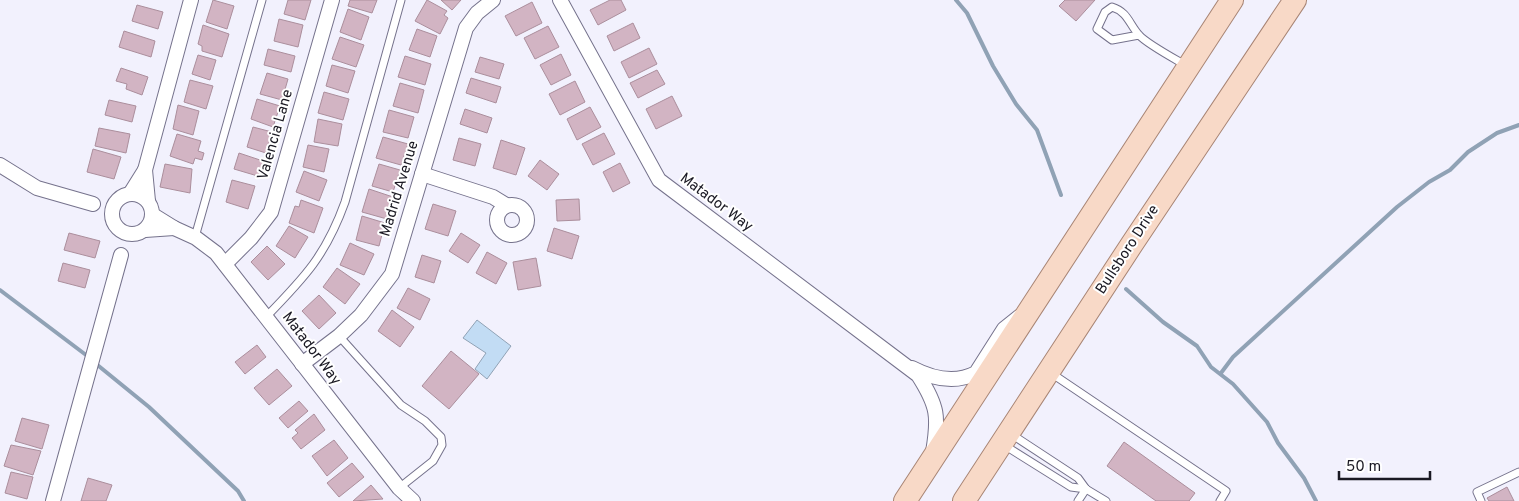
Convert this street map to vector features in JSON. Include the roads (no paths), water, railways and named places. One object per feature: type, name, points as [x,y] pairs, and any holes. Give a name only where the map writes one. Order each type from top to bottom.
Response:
[{"type":"main road","points":[[905,501],[1232,0]]},
{"type":"main road","name":"Bullsboro Drive","points":[[964,501],[1295,0]]},
{"type":"main road","points":[[915,501],[934,457]]},
{"type":"street","points":[[130,194],[146,170],[190,0]]},
{"type":"street","name":"Valencia Lane","points":[[225,264],[252,238],[271,212],[332,0]]},
{"type":"street","name":"Madrid Avenue","points":[[302,364],[339,336],[361,314],[392,274],[466,28],[477,13],[493,0]]},
{"type":"street","name":"Matador Way","points":[[560,0],[659,180],[918,375],[933,401],[936,412],[938,424],[934,457]]},
{"type":"street","points":[[0,165],[37,188],[113,210]]},
{"type":"street","points":[[121,255],[150,224],[146,170]]},
{"type":"street","points":[[422,174],[493,197],[506,206]]},
{"type":"street","points":[[53,501],[121,255],[119,229],[113,210],[121,197],[130,194],[139,195],[150,208]]},
{"type":"street","name":"Matador Way","points":[[150,208],[174,228],[194,238],[216,253],[399,488],[413,501]]},
{"type":"street","points":[[119,229],[124,233],[174,228]]},
{"type":"street","points":[[896,360],[937,378],[957,380],[969,376],[976,373],[1004,329],[1031,308]]},
{"type":"lane","points":[[194,238],[262,0]]},
{"type":"lane","points":[[266,316],[308,274],[334,233],[345,202],[401,0]]},
{"type":"lane","points":[[1139,35],[1112,40],[1097,29],[1105,12],[1112,7],[1120,10],[1132,21],[1139,35],[1189,67]]},
{"type":"lane","points":[[339,336],[401,405],[425,421],[441,437],[442,445],[433,461],[399,488]]},
{"type":"lane","points":[[1049,371],[1226,491],[1220,501]]},
{"type":"lane","points":[[1005,437],[1071,488],[1086,489]]},
{"type":"lane","points":[[1005,437],[1078,478],[1086,489],[1106,501]]},
{"type":"lane","points":[[1481,501],[1477,492],[1519,472]]},
{"type":"lane","points":[[1078,501],[1086,489]]},
{"type":"water","points":[[477,320],[511,346],[487,379],[475,369],[486,353],[463,338]]},
{"type":"waterway","points":[[956,0],[967,13],[993,66],[1016,104],[1037,130],[1061,195]]},
{"type":"waterway","points":[[1221,373],[1233,357],[1397,207],[1429,182],[1450,170],[1468,152],[1497,133],[1519,125]]},
{"type":"waterway","points":[[1126,289],[1163,322],[1197,346],[1211,367],[1233,384],[1267,422],[1278,443],[1304,478],[1316,501]]},
{"type":"waterway","points":[[0,290],[90,358]]},
{"type":"waterway","points":[[95,363],[149,407],[238,491],[244,501]]}]
